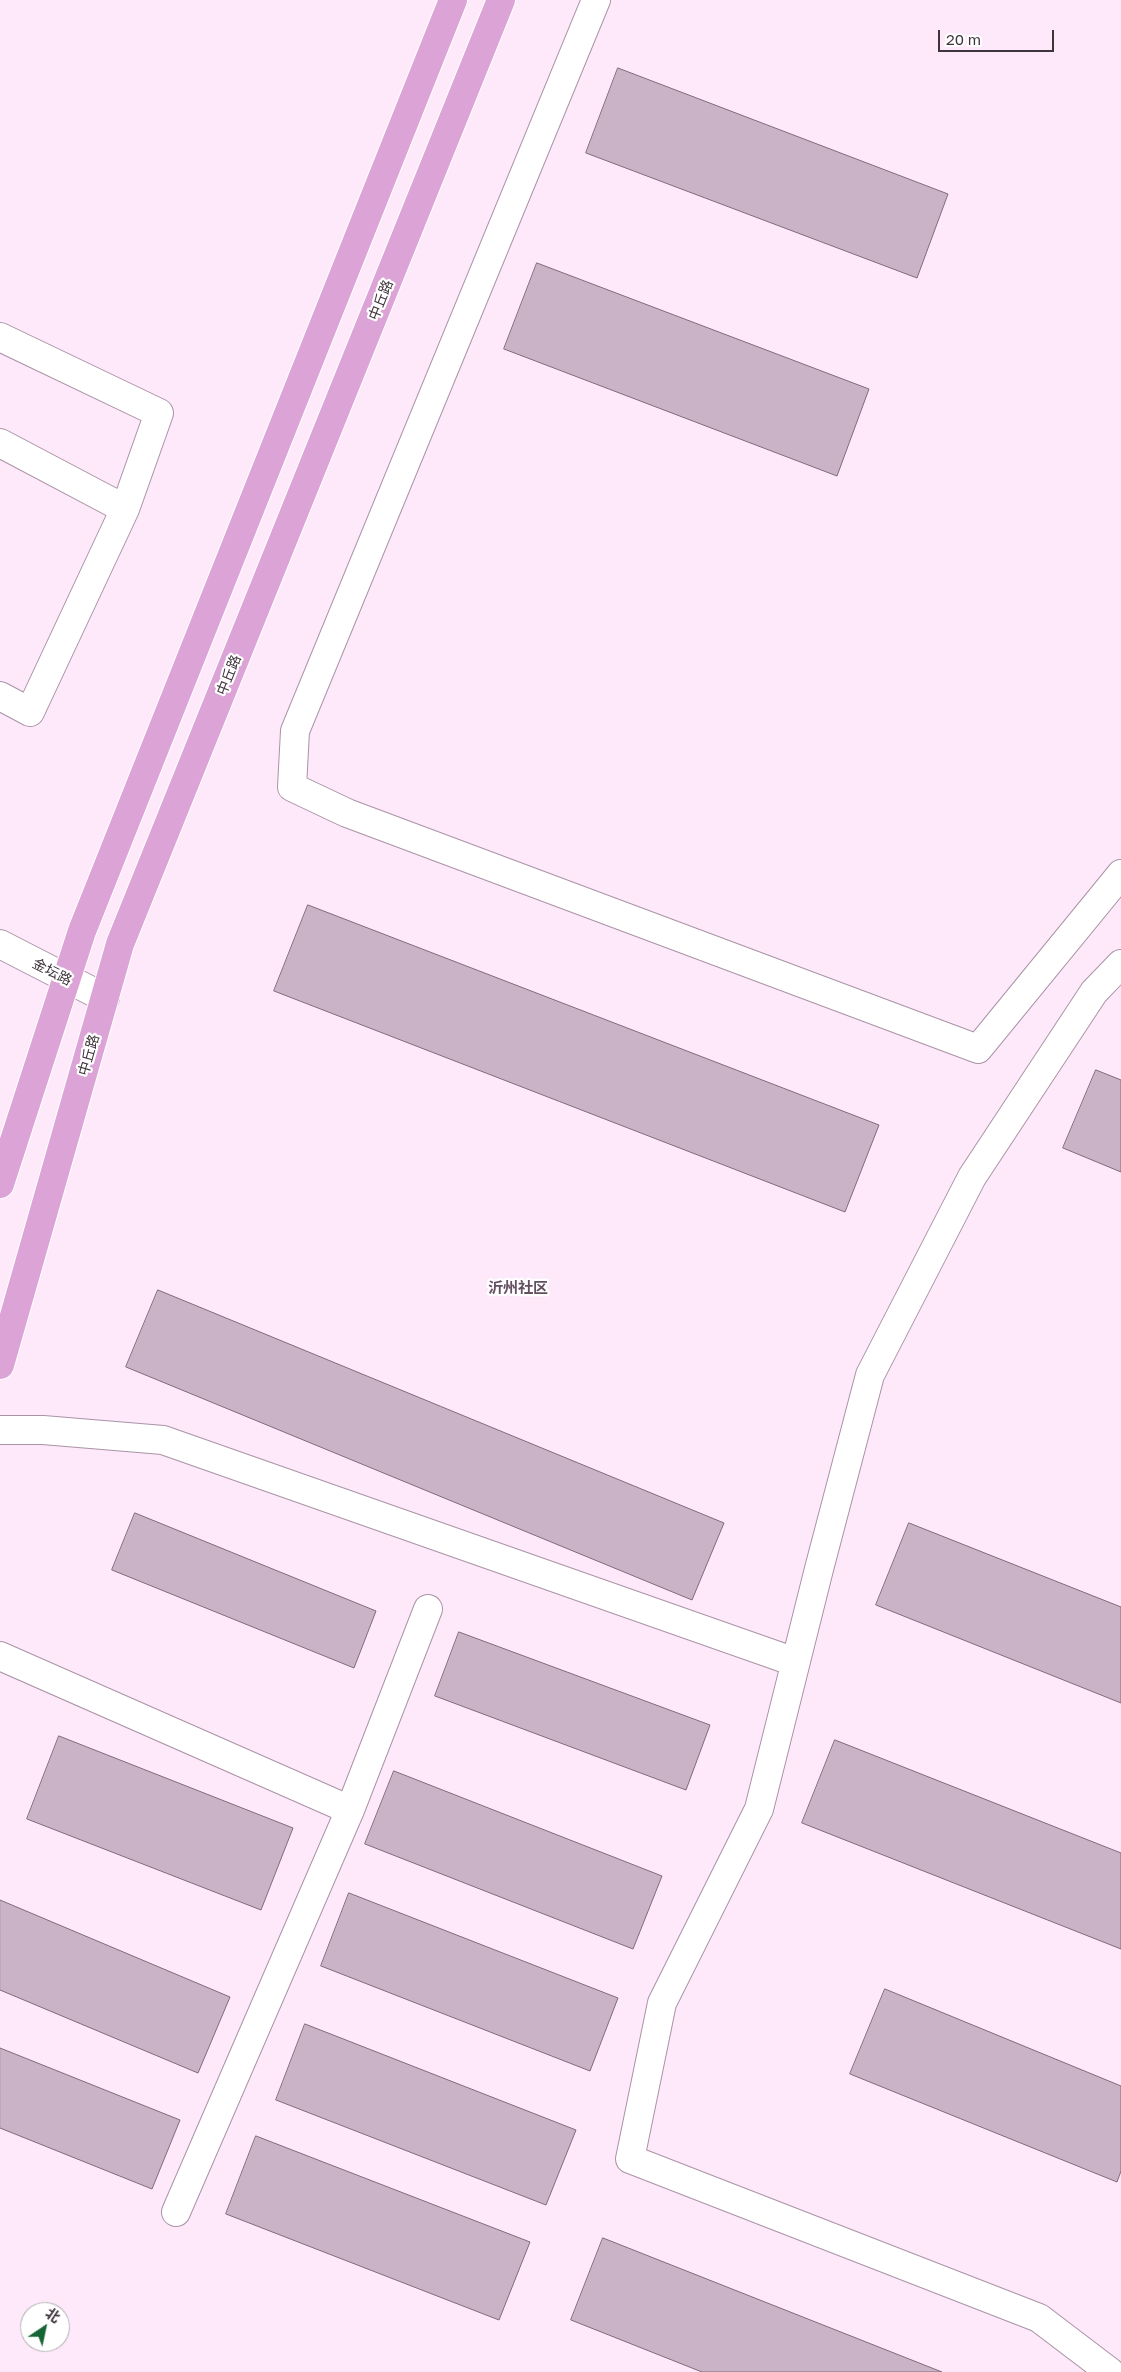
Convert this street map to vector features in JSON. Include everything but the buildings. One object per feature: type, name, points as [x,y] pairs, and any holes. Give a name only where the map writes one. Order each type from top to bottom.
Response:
[{"type":"main road","points":[[0,1184],[82,931],[453,0]]},
{"type":"main road","name":"中丘路","points":[[0,1365],[120,944],[501,0]]},
{"type":"street","points":[[596,0],[295,731],[292,787],[348,813],[978,1049],[1121,874]]},
{"type":"street","points":[[0,337],[159,413],[125,509],[30,712],[0,696]]},
{"type":"street","points":[[0,443],[125,509]]},
{"type":"street","name":"金坛路","points":[[0,944],[66,980],[105,998]]},
{"type":"street","points":[[1110,2372],[1038,2318],[630,2159],[662,2003],[759,1810],[795,1662],[870,1375],[972,1177],[1094,992],[1121,964]]},
{"type":"street","points":[[0,1430],[43,1430],[163,1440],[795,1662]]},
{"type":"street","points":[[176,2212],[350,1810],[428,1609]]},
{"type":"street","points":[[0,1656],[350,1810]]},
{"type":"district","name":"沂州社区","points":[[518,1288]]}]
